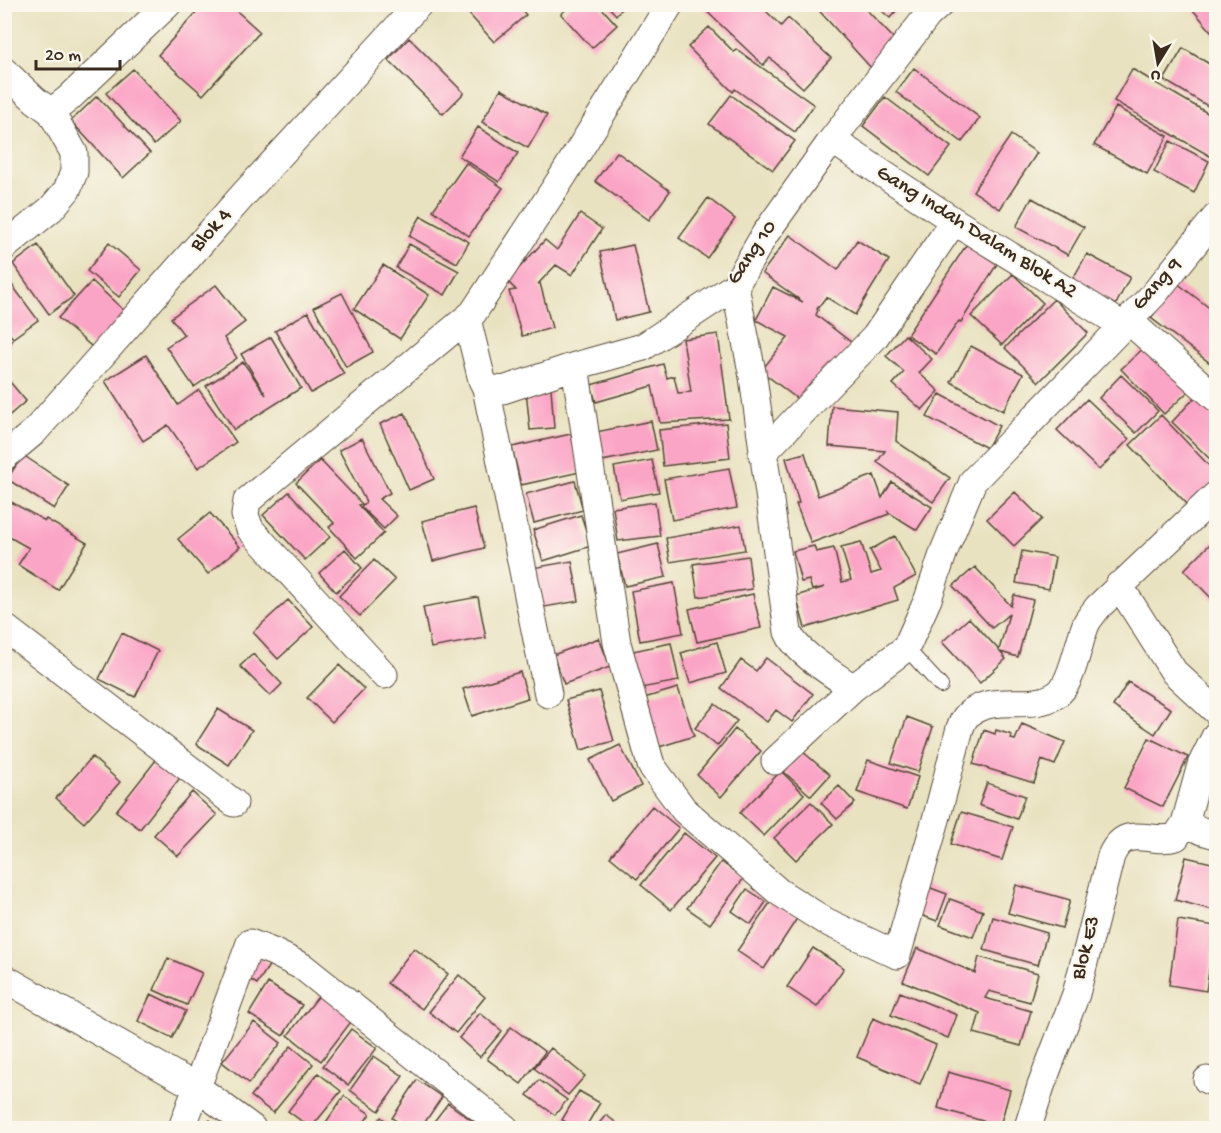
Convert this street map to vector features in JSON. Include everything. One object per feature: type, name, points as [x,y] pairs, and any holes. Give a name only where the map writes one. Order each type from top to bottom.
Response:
[{"type":"street","points":[[51,112],[68,99],[168,4]]},
{"type":"street","name":"Blok 4","points":[[4,457],[34,432],[245,193],[419,4]]},
{"type":"street","points":[[384,675],[250,529],[245,515],[247,501],[467,319],[563,176],[670,4]]},
{"type":"street","name":"Gang 10","points":[[486,388],[503,390],[575,366],[644,347],[735,286],[765,234],[831,140],[928,15],[940,4]]},
{"type":"street","points":[[4,71],[51,112],[74,153],[74,172],[67,190],[51,209],[4,247]]},
{"type":"street","name":"Gang Indah Dalam Blok A2","points":[[831,140],[954,221],[1125,322],[1216,398]]},
{"type":"street","name":"Gang 9","points":[[906,648],[928,599],[944,551],[973,481],[1154,294],[1216,217]]},
{"type":"street","points":[[762,454],[874,337],[954,221]]},
{"type":"street","points":[[735,286],[753,376],[788,632],[793,642],[853,688]]},
{"type":"street","points":[[467,319],[486,388],[548,694]]},
{"type":"street","points":[[575,366],[617,643],[651,765],[684,810],[779,892],[825,921],[897,955],[960,728],[965,719],[970,712],[985,706],[1041,700],[1057,695],[1066,683],[1087,623],[1098,607],[1216,495]]},
{"type":"street","points":[[1119,585],[1174,672],[1216,711]]},
{"type":"street","points":[[4,627],[234,803]]},
{"type":"street","points":[[775,761],[853,688],[906,648]]},
{"type":"street","points":[[1216,735],[1201,765],[1185,823],[1216,835]]},
{"type":"street","name":"Blok E3","points":[[1028,1127],[1076,994],[1116,844],[1123,838],[1132,836],[1167,840],[1176,837],[1185,823]]},
{"type":"street","points":[[182,1128],[250,943],[303,967],[505,1128]]},
{"type":"street","points":[[4,978],[198,1088],[252,1128]]},
{"type":"lane","points":[[906,648],[941,686]]},
{"type":"building","points":[[204,4],[229,4],[260,32],[203,95],[158,55]]},
{"type":"building","points":[[460,4],[517,4],[526,15],[494,42]]},
{"type":"building","points":[[572,4],[598,4],[617,25],[592,48],[561,14]]},
{"type":"building","points":[[606,4],[627,4],[616,15]]},
{"type":"building","points":[[699,4],[759,4],[781,26],[788,18],[831,58],[803,88],[770,58],[763,65]]},
{"type":"building","points":[[813,4],[861,4],[899,44],[872,69]]},
{"type":"building","points":[[874,4],[902,4],[890,18]]},
{"type":"building","points":[[1188,4],[1216,4],[1216,37]]},
{"type":"building","points":[[709,27],[734,52],[736,49],[814,105],[795,132],[735,89],[733,92],[688,47]]},
{"type":"building","points":[[409,38],[464,93],[443,114],[388,60]]},
{"type":"building","points":[[1183,48],[1216,68],[1216,111],[1164,80]]},
{"type":"building","points":[[914,68],[980,118],[962,142],[896,92]]},
{"type":"building","points":[[133,69],[181,121],[154,145],[106,93]]},
{"type":"building","points":[[1132,69],[1216,118],[1215,159],[1114,101]]},
{"type":"building","points":[[501,89],[547,115],[528,148],[482,122]]},
{"type":"building","points":[[731,95],[795,141],[773,170],[709,124]]},
{"type":"building","points":[[97,96],[150,153],[123,178],[71,121]]},
{"type":"building","points":[[885,97],[951,147],[929,176],[863,126]]},
{"type":"building","points":[[1116,107],[1168,136],[1147,174],[1094,145]]},
{"type":"building","points":[[478,127],[518,153],[499,182],[459,156]]},
{"type":"building","points":[[1011,135],[1037,153],[1000,209],[973,191]]},
{"type":"building","points":[[1170,141],[1209,161],[1194,193],[1154,172]]},
{"type":"building","points":[[617,152],[670,191],[649,220],[595,181]]},
{"type":"building","points":[[466,163],[503,188],[469,236],[433,210]]},
{"type":"building","points":[[708,198],[735,219],[707,258],[679,238]]},
{"type":"building","points":[[1032,198],[1084,227],[1068,255],[1016,227]]},
{"type":"building","points":[[580,214],[602,229],[572,275],[556,265],[538,284],[540,283],[552,328],[522,336],[509,291],[516,290],[507,281],[545,240],[557,250]]},
{"type":"building","points":[[421,216],[469,242],[457,263],[409,236]]},
{"type":"building","points":[[790,235],[838,270],[857,240],[889,260],[855,315],[826,297],[817,309],[816,315],[852,343],[804,404],[761,371],[788,337],[756,320],[773,287],[803,302],[762,273]]},
{"type":"building","points":[[109,243],[141,270],[119,297],[87,271]]},
{"type":"building","points":[[409,244],[459,271],[445,295],[396,268]]},
{"type":"building","points":[[967,244],[997,264],[961,322],[959,321],[936,354],[907,335]]},
{"type":"building","points":[[38,245],[74,296],[49,314],[13,264]]},
{"type":"building","points":[[633,245],[649,312],[615,320],[600,252]]},
{"type":"building","points":[[1087,254],[1130,277],[1113,310],[1071,282]]},
{"type":"building","points":[[383,265],[429,295],[400,339],[354,309]]},
{"type":"building","points":[[4,274],[38,320],[13,338],[4,327]]},
{"type":"building","points":[[1013,274],[1043,303],[1002,345],[971,316]]},
{"type":"building","points":[[92,281],[131,317],[97,351],[58,318]]},
{"type":"building","points":[[1177,283],[1216,313],[1216,362],[1214,366],[1151,318]]},
{"type":"building","points":[[216,285],[245,322],[224,338],[237,358],[194,387],[166,347],[184,335],[171,318]]},
{"type":"building","points":[[342,293],[373,352],[346,367],[314,307]]},
{"type":"building","points":[[1054,299],[1088,333],[1039,382],[1005,348]]},
{"type":"building","points":[[308,312],[344,374],[311,393],[275,331]]},
{"type":"building","points":[[718,334],[729,419],[660,423],[652,386],[596,402],[591,385],[663,364],[667,378],[674,376],[678,393],[691,392],[683,339]]},
{"type":"building","points":[[905,335],[932,359],[919,373],[939,391],[922,410],[893,384],[904,372],[886,356]]},
{"type":"building","points":[[4,337],[12,341],[4,356]]},
{"type":"building","points":[[271,337],[301,388],[234,430],[206,386],[243,362],[266,395],[241,354]]},
{"type":"building","points":[[1148,344],[1191,389],[1164,414],[1121,369]]},
{"type":"building","points":[[971,346],[1023,374],[1003,411],[951,382]]},
{"type":"building","points":[[146,355],[178,405],[199,390],[236,442],[198,468],[168,425],[143,441],[105,381]]},
{"type":"building","points":[[1121,375],[1158,411],[1136,433],[1099,398]]},
{"type":"building","points":[[5,376],[26,401],[5,419]]},
{"type":"building","points":[[551,388],[554,428],[530,430],[526,390]]},
{"type":"building","points":[[1201,391],[1216,406],[1216,465],[1172,422]]},
{"type":"building","points":[[940,394],[999,426],[987,448],[927,417]]},
{"type":"building","points":[[1087,399],[1129,439],[1099,470],[1057,430]]},
{"type":"building","points":[[832,406],[898,412],[896,441],[950,478],[933,502],[877,462],[885,451],[829,446]]},
{"type":"building","points":[[405,413],[434,479],[409,490],[380,424]]},
{"type":"building","points":[[1161,415],[1216,473],[1216,480],[1189,506],[1130,445]]},
{"type":"building","points":[[651,421],[657,450],[602,461],[596,432]]},
{"type":"building","points":[[726,423],[730,458],[663,466],[659,430]]},
{"type":"building","points":[[571,434],[580,472],[521,485],[512,447]]},
{"type":"building","points":[[362,438],[390,493],[379,499],[397,516],[384,529],[361,507],[366,502],[339,450]]},
{"type":"building","points":[[805,453],[818,496],[874,475],[882,498],[892,482],[932,507],[917,530],[888,512],[889,514],[811,543],[796,504],[799,503],[786,458]]},
{"type":"building","points":[[23,455],[69,486],[54,509],[7,479]]},
{"type":"building","points":[[320,460],[362,504],[358,505],[384,533],[357,558],[329,527],[334,523],[296,483]]},
{"type":"building","points":[[652,460],[659,492],[620,499],[614,467]]},
{"type":"building","points":[[729,468],[737,508],[672,520],[664,479]]},
{"type":"building","points":[[575,481],[583,510],[534,523],[526,494]]},
{"type":"building","points":[[289,492],[330,537],[305,560],[263,515]]},
{"type":"building","points":[[1015,492],[1042,519],[1014,546],[987,519]]},
{"type":"building","points":[[4,498],[87,543],[58,590],[18,565],[29,548],[4,534]]},
{"type":"building","points":[[655,502],[660,536],[618,541],[613,508]]},
{"type":"building","points":[[474,508],[484,548],[433,561],[422,521]]},
{"type":"building","points":[[210,513],[240,547],[208,574],[178,539]]},
{"type":"building","points":[[581,515],[591,546],[543,561],[533,530]]},
{"type":"building","points":[[741,525],[745,550],[670,562],[666,538]]},
{"type":"building","points":[[895,536],[916,576],[894,588],[898,600],[805,628],[796,596],[825,587],[812,590],[809,580],[801,582],[793,551],[814,546],[816,552],[834,548],[842,582],[851,580],[841,547],[861,542],[871,574],[881,571],[870,550]]},
{"type":"building","points":[[1213,541],[1216,544],[1216,603],[1184,570]]},
{"type":"building","points":[[658,544],[666,577],[625,586],[617,554]]},
{"type":"building","points":[[345,549],[362,568],[336,592],[319,573]]},
{"type":"building","points":[[1022,551],[1055,557],[1049,589],[1016,583]]},
{"type":"building","points":[[748,556],[752,589],[698,597],[693,564]]},
{"type":"building","points":[[374,560],[395,580],[360,616],[339,596]]},
{"type":"building","points":[[572,561],[579,601],[539,608],[532,568]]},
{"type":"building","points":[[975,567],[1011,606],[1014,595],[1033,600],[1018,657],[1000,652],[1006,659],[980,683],[942,642],[969,618],[999,650],[1009,614],[992,628],[953,586]]},
{"type":"building","points":[[674,583],[683,633],[640,641],[631,591]]},
{"type":"building","points":[[753,594],[761,628],[697,642],[689,609]]},
{"type":"building","points":[[478,597],[486,638],[431,648],[423,607]]},
{"type":"building","points":[[288,600],[313,627],[278,659],[253,632]]},
{"type":"building","points":[[122,633],[158,651],[135,697],[99,679]]},
{"type":"building","points":[[599,638],[610,667],[564,684],[553,655]]},
{"type":"building","points":[[717,642],[726,673],[690,683],[681,653]]},
{"type":"building","points":[[671,643],[679,681],[641,688],[633,651]]},
{"type":"building","points":[[253,654],[282,684],[270,696],[240,666]]},
{"type":"building","points":[[766,658],[813,694],[792,722],[776,710],[767,722],[721,688],[741,660],[756,671]]},
{"type":"building","points":[[339,665],[364,689],[332,722],[307,698]]},
{"type":"building","points":[[520,672],[528,698],[472,716],[463,689]]},
{"type":"building","points":[[1128,682],[1171,709],[1155,734],[1113,706]]},
{"type":"building","points":[[678,688],[694,736],[659,747],[644,698]]},
{"type":"building","points":[[599,691],[614,741],[581,750],[566,700]]},
{"type":"building","points":[[715,704],[737,721],[717,746],[695,728]]},
{"type":"building","points":[[218,709],[252,730],[229,765],[196,744]]},
{"type":"building","points":[[907,717],[933,727],[918,772],[891,763]]},
{"type":"building","points":[[1022,724],[1065,742],[1055,765],[1042,760],[1034,783],[973,764],[984,730],[995,734],[996,730],[1012,735],[1011,739],[1015,740]]},
{"type":"building","points":[[735,729],[761,751],[721,797],[697,775]]},
{"type":"building","points":[[1149,738],[1188,757],[1163,807],[1124,788]]},
{"type":"building","points":[[620,745],[641,786],[611,801],[590,760]]},
{"type":"building","points":[[802,751],[830,775],[811,796],[784,772]]},
{"type":"building","points":[[92,757],[120,782],[84,823],[56,798]]},
{"type":"building","points":[[156,760],[180,778],[140,829],[116,811]]},
{"type":"building","points":[[868,760],[918,777],[907,809],[857,792]]},
{"type":"building","points":[[781,771],[804,794],[764,836],[740,813]]},
{"type":"building","points":[[987,783],[1025,796],[1017,819],[979,805]]},
{"type":"building","points":[[839,786],[855,803],[837,819],[821,803]]},
{"type":"building","points":[[192,792],[217,815],[178,856],[154,835]]},
{"type":"building","points":[[811,802],[833,824],[796,860],[774,838]]},
{"type":"building","points":[[652,806],[679,828],[637,879],[610,857]]},
{"type":"building","points":[[961,812],[1013,827],[1002,860],[951,844]]},
{"type":"building","points":[[684,833],[715,858],[671,910],[641,885]]},
{"type":"building","points":[[1186,857],[1216,864],[1216,897],[1213,910],[1175,900]]},
{"type":"building","points":[[721,862],[744,878],[710,924],[687,908]]},
{"type":"building","points":[[920,884],[947,894],[937,921],[910,911]]},
{"type":"building","points":[[1016,885],[1070,900],[1062,928],[1008,913]]},
{"type":"building","points":[[747,889],[766,902],[751,924],[732,911]]},
{"type":"building","points":[[950,899],[983,911],[973,937],[940,925]]},
{"type":"building","points":[[772,900],[798,917],[764,969],[737,951]]},
{"type":"building","points":[[993,917],[1047,933],[1038,965],[984,950]]},
{"type":"building","points":[[1178,920],[1216,926],[1206,991],[1169,985]]},
{"type":"building","points":[[414,948],[448,974],[422,1009],[387,983]]},
{"type":"building","points":[[813,948],[844,968],[817,1007],[787,987]]},
{"type":"building","points":[[917,948],[975,973],[979,957],[1038,973],[1030,1002],[989,991],[985,998],[1031,1011],[1021,1046],[974,1033],[980,1013],[903,981]]},
{"type":"building","points":[[254,954],[270,964],[257,984],[241,974]]},
{"type":"building","points":[[168,958],[202,973],[187,1005],[154,990]]},
{"type":"building","points":[[459,975],[485,997],[456,1033],[429,1012]]},
{"type":"building","points":[[268,983],[302,1005],[283,1036],[249,1014]]},
{"type":"building","points":[[900,992],[957,1015],[948,1038],[891,1015]]},
{"type":"building","points":[[321,993],[354,1018],[321,1061],[288,1035]]},
{"type":"building","points":[[151,994],[186,1011],[172,1038],[138,1021]]},
{"type":"building","points":[[480,1013],[502,1031],[480,1057],[459,1038]]},
{"type":"building","points":[[873,1018],[936,1045],[920,1084],[857,1057]]},
{"type":"building","points":[[254,1022],[281,1043],[249,1083],[222,1062]]},
{"type":"building","points":[[511,1027],[545,1052],[521,1084],[487,1059]]},
{"type":"building","points":[[351,1029],[377,1048],[348,1085],[323,1066]]},
{"type":"building","points":[[291,1046],[313,1064],[273,1113],[251,1096]]},
{"type":"building","points":[[551,1048],[585,1076],[568,1095],[534,1068]]},
{"type":"building","points":[[374,1056],[403,1076],[379,1111],[350,1090]]},
{"type":"building","points":[[948,1072],[1010,1090],[1000,1126],[938,1108]]},
{"type":"building","points":[[318,1073],[341,1091],[311,1128],[288,1111]]},
{"type":"building","points":[[417,1080],[442,1097],[421,1128],[407,1128],[392,1118]]},
{"type":"building","points":[[539,1080],[567,1100],[555,1115],[527,1095]]},
{"type":"building","points":[[579,1091],[600,1103],[585,1128],[577,1128],[562,1120]]},
{"type":"building","points":[[344,1096],[370,1114],[360,1128],[322,1128]]},
{"type":"building","points":[[448,1103],[482,1128],[429,1128]]},
{"type":"building","points":[[606,1115],[623,1128],[595,1128]]},
{"type":"building","points":[[381,1117],[395,1128],[372,1128]]},
{"type":"building","points":[[210,1120],[220,1128],[202,1128]]}]
